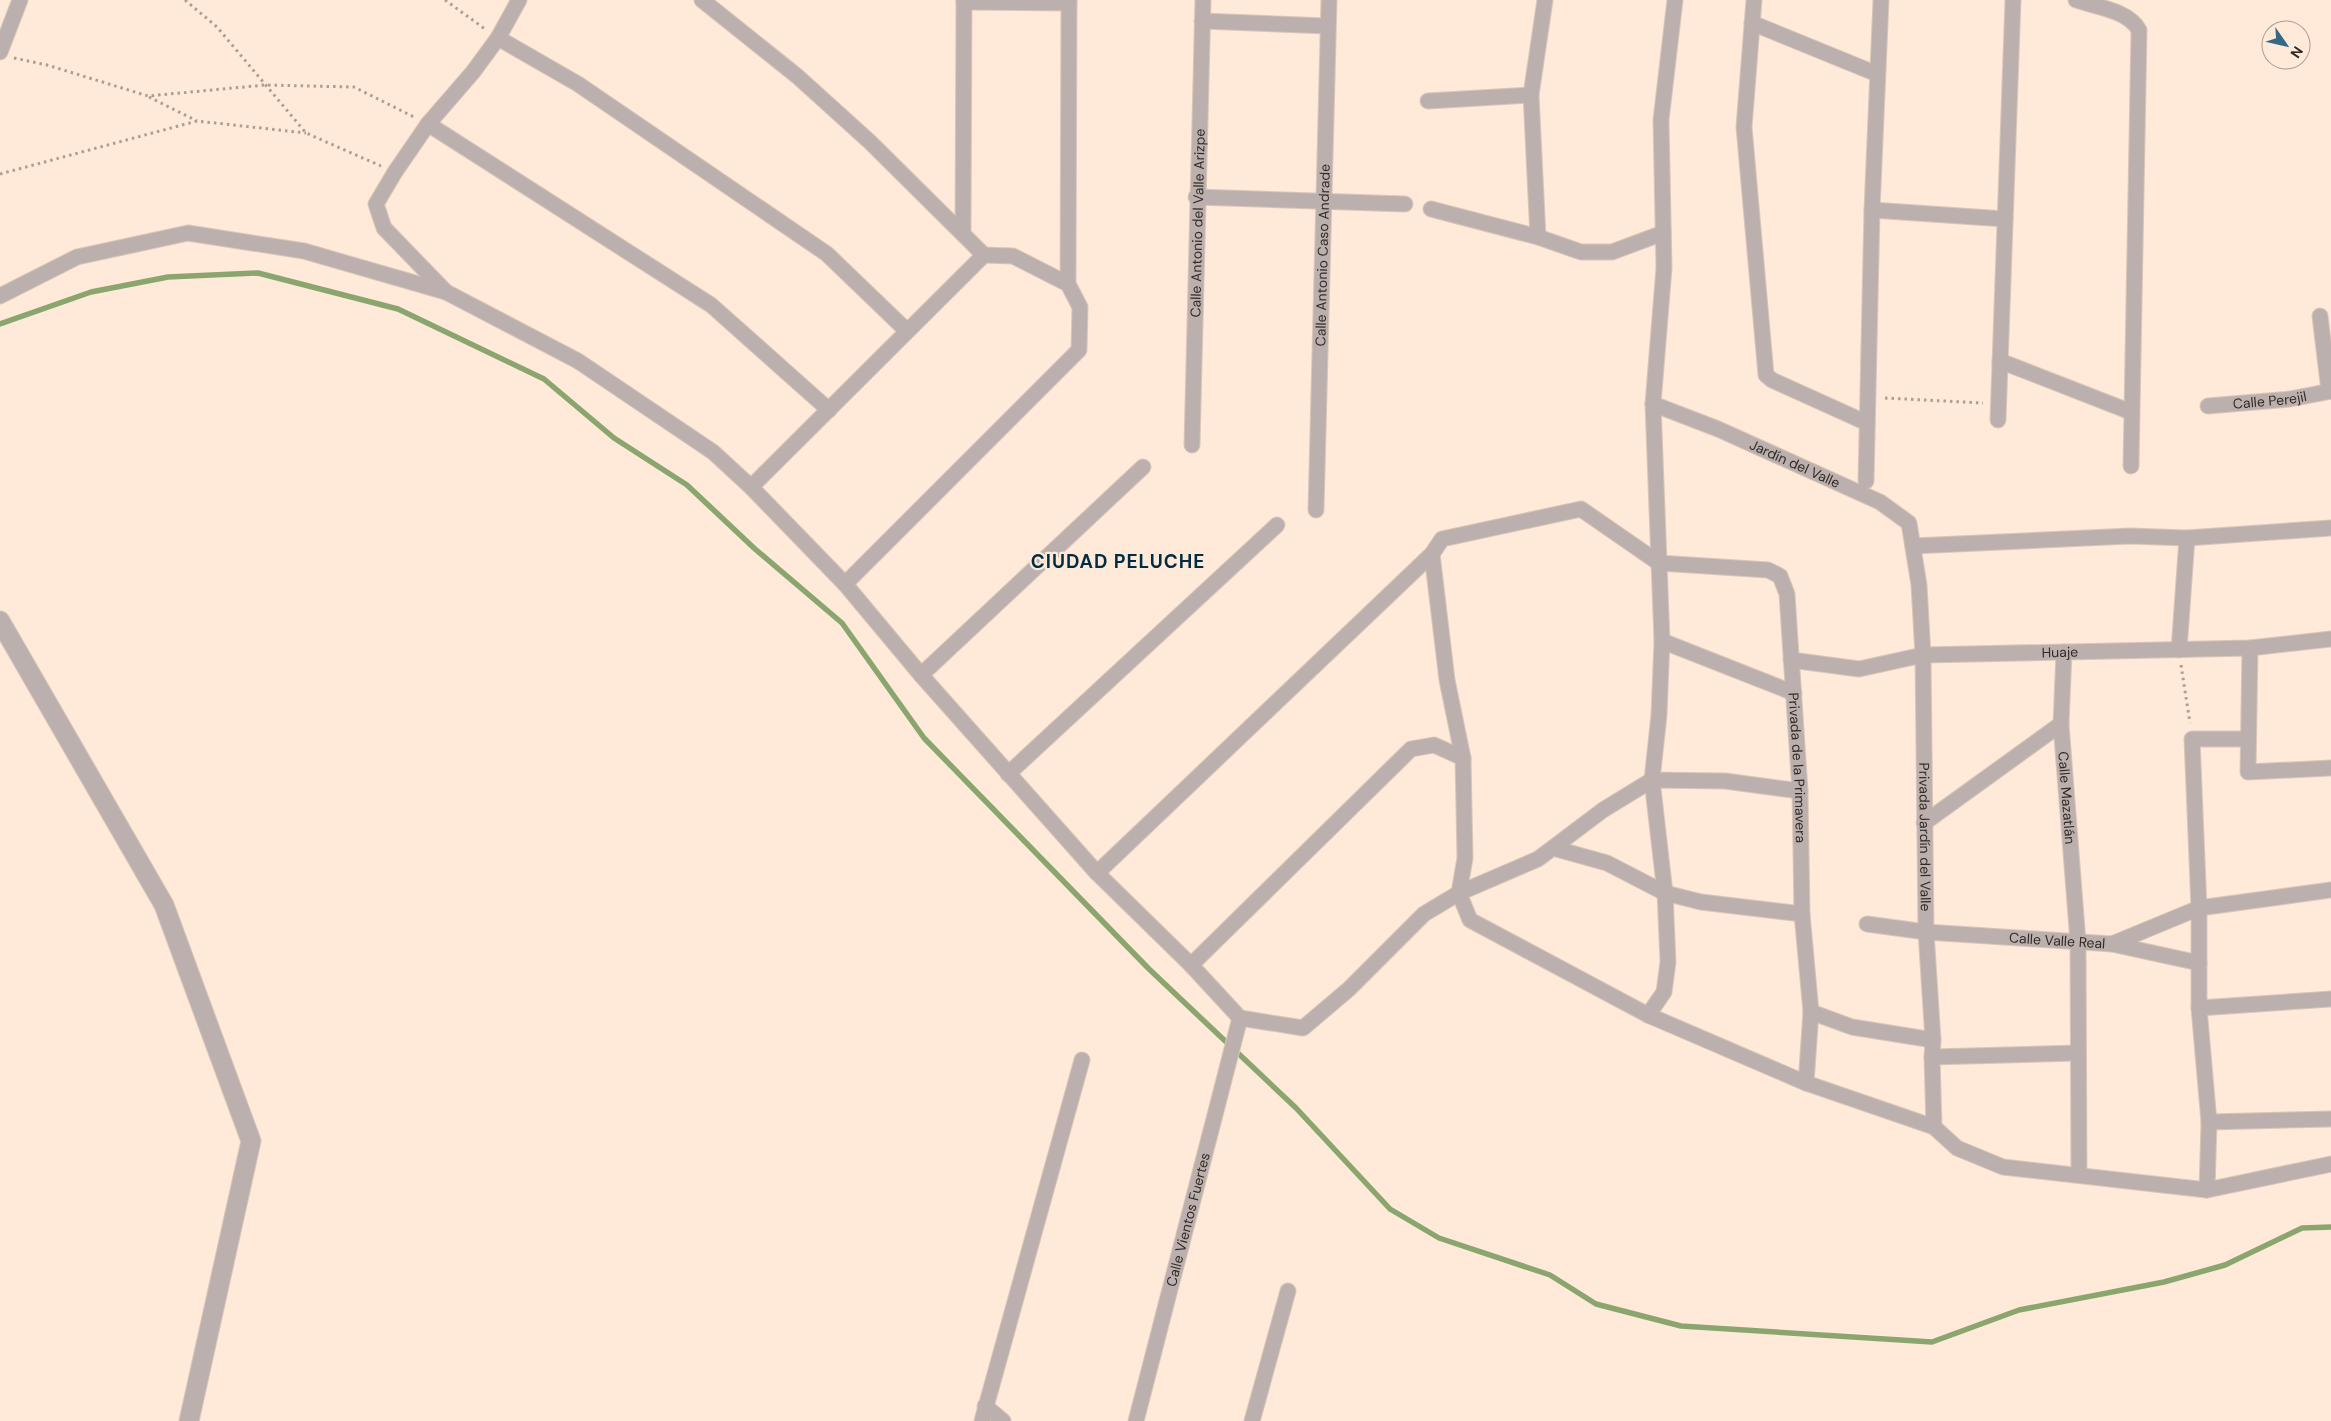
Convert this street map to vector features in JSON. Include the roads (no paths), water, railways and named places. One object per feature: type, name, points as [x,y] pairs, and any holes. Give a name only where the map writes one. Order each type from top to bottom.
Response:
[{"type":"street","points":[[5,54],[20,0]]},
{"type":"street","points":[[446,292],[384,228],[376,204],[394,172],[428,124],[498,38],[518,0]]},
{"type":"street","points":[[702,0],[797,76],[870,142],[984,255],[1013,256],[1068,284]]},
{"type":"street","name":"Calle Antonio del Valle Arizpe","points":[[1192,445],[1196,198],[1203,0]]},
{"type":"street","name":"Calle Antonio Caso Andrade","points":[[1316,510],[1329,0]]},
{"type":"street","points":[[1538,237],[1531,95],[1545,0]]},
{"type":"street","points":[[1648,1015],[1664,992],[1667,980],[1665,893],[1652,780],[1660,716],[1662,641],[1654,404],[1664,268],[1661,120],[1675,0]]},
{"type":"street","points":[[1754,0],[1744,127],[1766,374],[1772,380],[1867,423]]},
{"type":"street","points":[[1866,481],[1872,210],[1881,0]]},
{"type":"street","points":[[1998,420],[2013,0]]},
{"type":"street","points":[[2076,0],[2125,16],[2134,21],[2139,30],[2131,466]]},
{"type":"street","points":[[844,584],[1079,350],[1080,307],[1068,284],[1069,1],[964,1],[963,233]]},
{"type":"street","points":[[1202,22],[1327,26]]},
{"type":"street","points":[[1752,23],[1877,74]]},
{"type":"street","points":[[498,38],[578,84],[827,254],[906,330]]},
{"type":"street","points":[[1428,101],[1531,95]]},
{"type":"street","points":[[428,124],[711,305],[829,410]]},
{"type":"street","points":[[1196,198],[1405,204]]},
{"type":"street","points":[[1431,209],[1538,237],[1581,252],[1612,252],[1663,233]]},
{"type":"street","points":[[1872,210],[2005,219]]},
{"type":"street","points":[[0,296],[77,257],[188,232],[304,251],[446,292],[578,361],[713,452],[751,486],[844,584],[921,675],[1097,873],[1191,965],[1240,1018],[1303,1028],[1349,989],[1424,914],[1459,893],[1538,859],[1603,810],[1652,780],[1725,781],[1800,792]]},
{"type":"street","points":[[751,486],[829,410],[906,330],[984,255]]},
{"type":"street","points":[[2320,316],[2330,391]]},
{"type":"street","points":[[2000,361],[2131,412]]},
{"type":"street","name":"Calle Perejil","points":[[2208,406],[2290,399],[2330,391]]},
{"type":"street","name":"Jardín del Valle","points":[[1654,404],[1718,429],[1880,502],[1910,523],[1914,546]]},
{"type":"street","points":[[921,675],[1143,467]]},
{"type":"street","points":[[1097,873],[1432,554],[1442,539],[1581,509],[1659,563]]},
{"type":"street","points":[[1008,774],[1277,525]]},
{"type":"street","points":[[1914,546],[2130,536],[2187,538],[2331,528]]},
{"type":"street","points":[[2179,650],[2187,538]]},
{"type":"street","name":"Privada Jardín del Valle","points":[[1914,546],[1919,585],[1923,655],[1926,932],[1933,1040],[1934,1127]]},
{"type":"street","points":[[1432,554],[1447,680],[1463,758],[1465,858],[1459,893],[1470,920],[1648,1015],[1806,1083],[1934,1127],[1957,1148],[2002,1167],[2207,1190],[2331,1164]]},
{"type":"street","name":"Privada de la Primavera","points":[[1659,563],[1768,570],[1780,576],[1787,594],[1800,792],[1802,914],[1811,1012],[1806,1083]]},
{"type":"street","points":[[0,621],[164,905],[251,1140],[189,1421]]},
{"type":"street","name":"Huaje","points":[[1792,660],[1859,668],[1923,655],[2250,648],[2331,639]]},
{"type":"street","points":[[1662,641],[1794,693]]},
{"type":"street","points":[[2250,648],[2247,739],[2248,772],[2331,768]]},
{"type":"street","name":"Calle Mazatlán","points":[[2064,652],[2061,724],[2078,942],[2079,1175]]},
{"type":"street","points":[[1924,823],[2061,724]]},
{"type":"street","points":[[2207,1190],[2209,1122],[2199,1008],[2199,908],[2192,739],[2247,739]]},
{"type":"street","points":[[1191,965],[1411,749],[1434,744],[1463,758]]},
{"type":"street","points":[[1553,848],[1607,863],[1665,893],[1701,902],[1802,914]]},
{"type":"street","name":"Calle Valle Real","points":[[1867,924],[1926,932],[2112,944],[2199,908],[2331,890]]},
{"type":"street","points":[[2112,944],[2199,963]]},
{"type":"street","points":[[2199,1008],[2331,999]]},
{"type":"street","points":[[1811,1012],[1852,1027],[1933,1040]]},
{"type":"street","name":"Calle Vientos Fuertes","points":[[1136,1421],[1240,1018]]},
{"type":"street","points":[[1932,1057],[2077,1053]]},
{"type":"street","points":[[1003,1421],[984,1414],[1082,1060]]},
{"type":"street","points":[[2209,1122],[2331,1119]]},
{"type":"street","points":[[1252,1421],[1288,1291]]},
{"type":"waterway","points":[[0,324],[91,292],[168,277],[258,273],[398,309],[544,379],[614,438],[687,485],[755,549],[842,623],[924,738],[1149,969],[1296,1108],[1390,1209],[1439,1238],[1550,1275],[1596,1304],[1681,1326],[1932,1342],[2019,1310],[2164,1282],[2225,1265],[2302,1228],[2331,1227]]},
{"type":"district","name":"CIUDAD PELUCHE","points":[[1118,561]]}]
